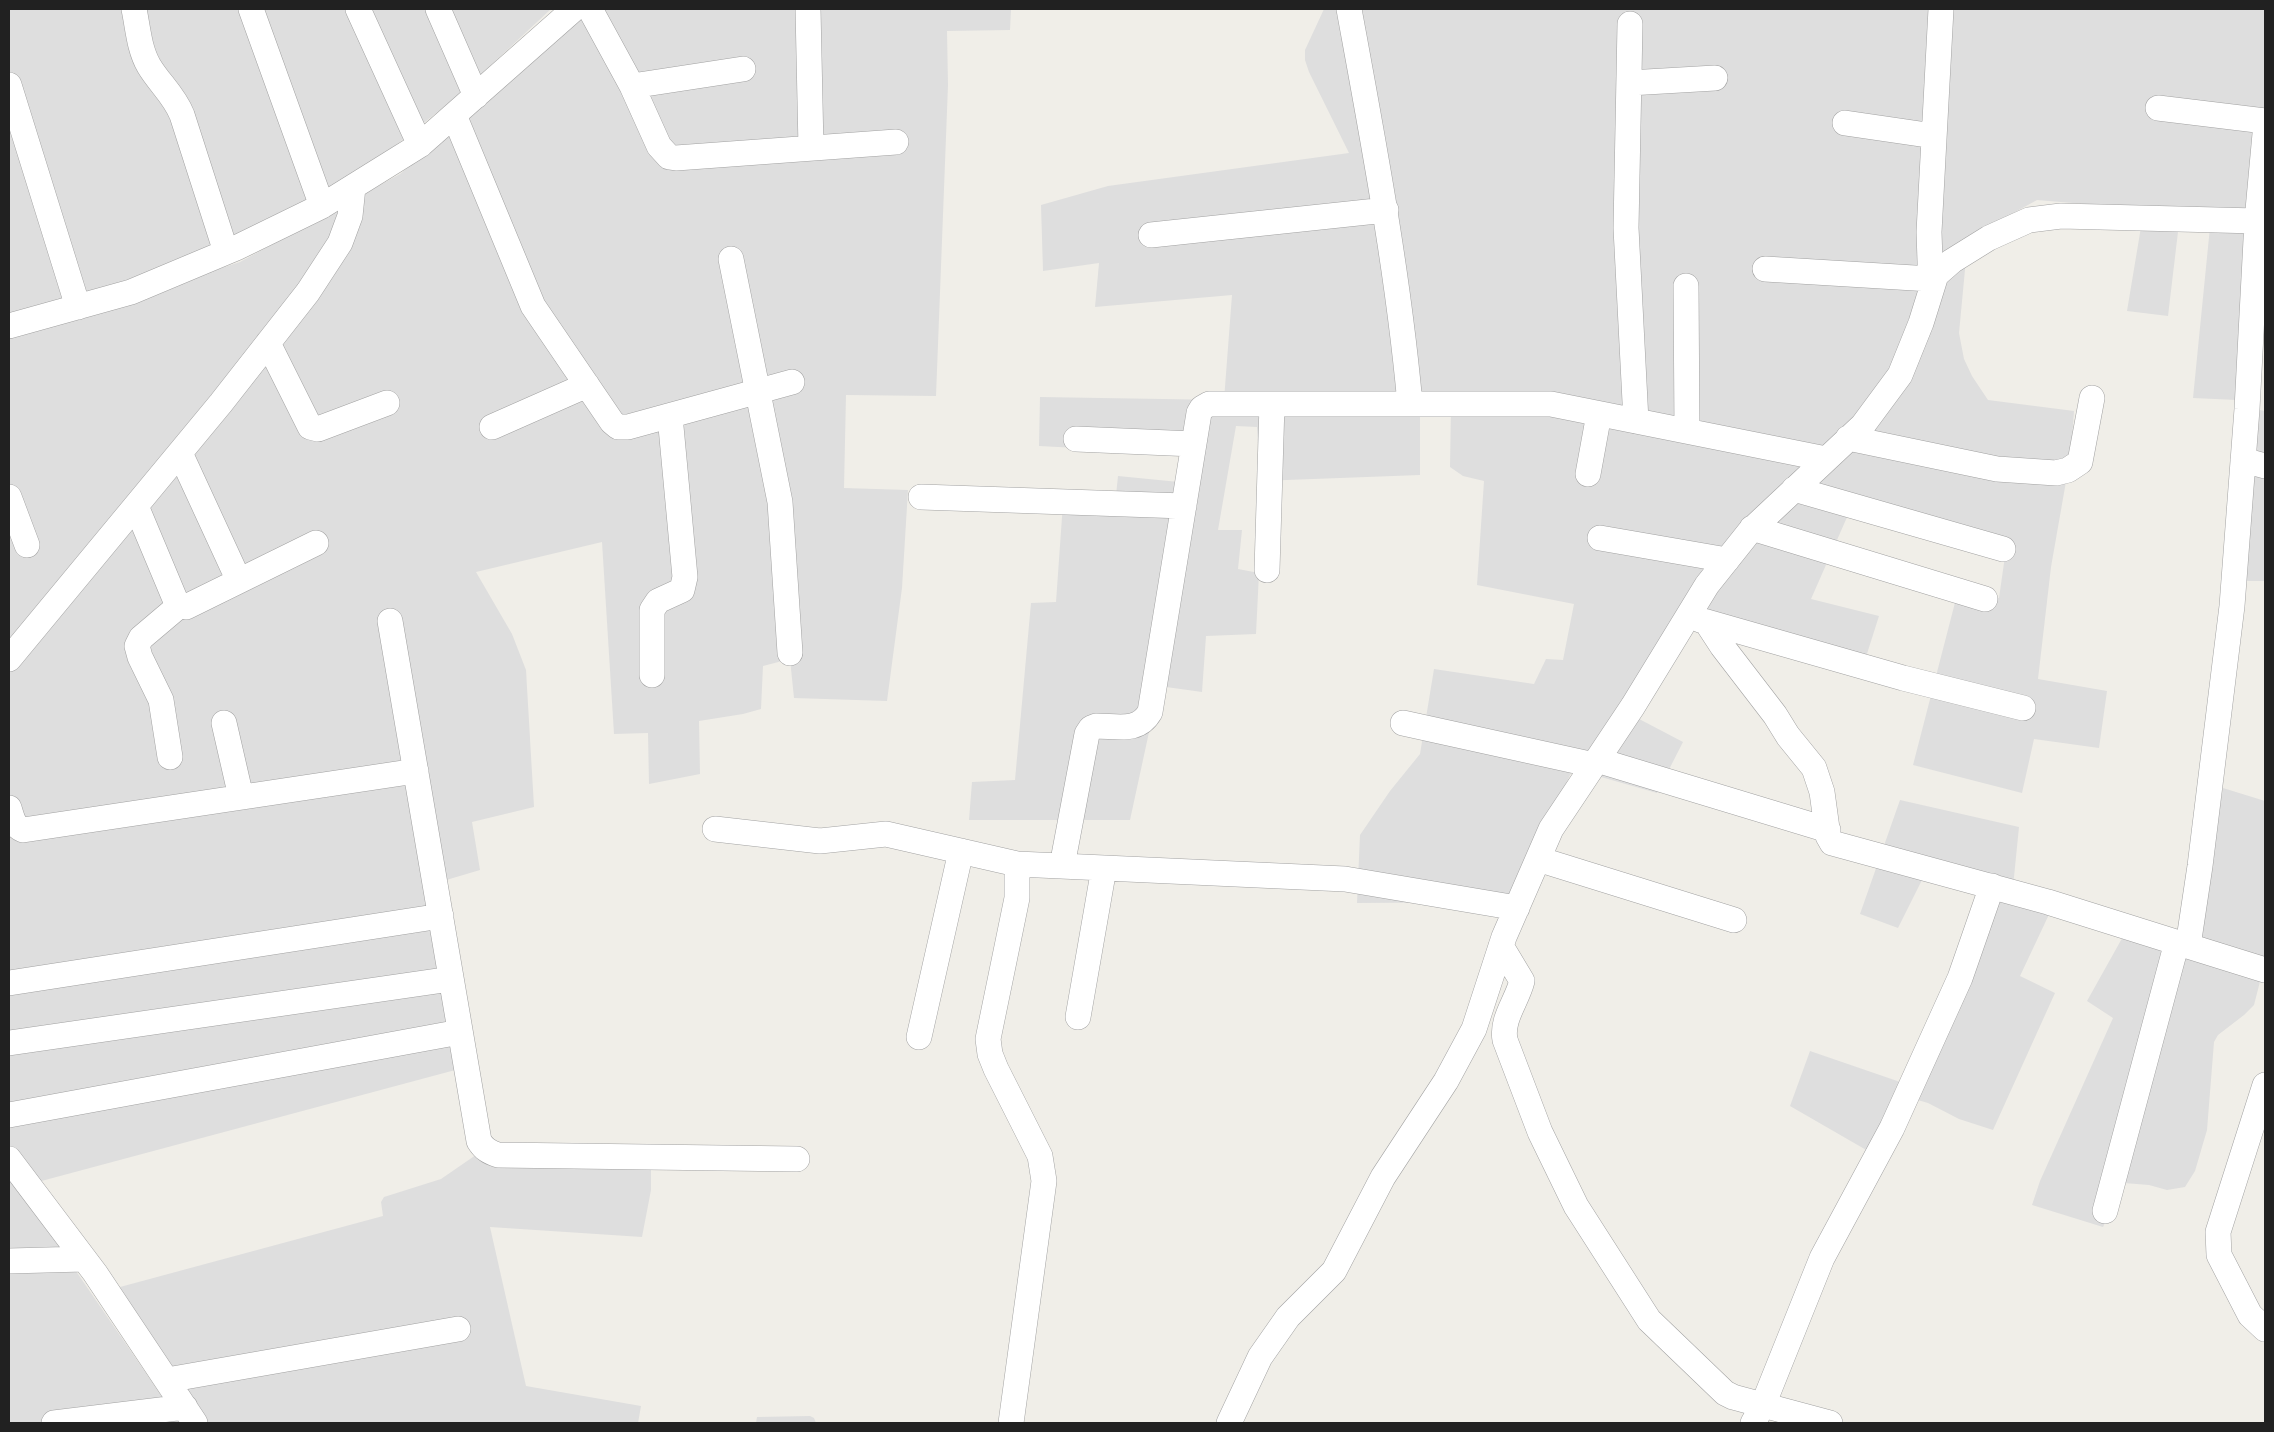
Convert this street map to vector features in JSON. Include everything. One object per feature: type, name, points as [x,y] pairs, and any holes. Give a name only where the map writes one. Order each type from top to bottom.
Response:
[{"type":"street","points":[[134,9],[144,57],[150,68],[177,102],[226,252]]},
{"type":"street","points":[[251,9],[322,206]]},
{"type":"street","points":[[358,9],[420,145]]},
{"type":"street","points":[[438,9],[476,96]]},
{"type":"street","points":[[9,326],[131,292],[226,252],[322,206],[420,145],[574,9]]},
{"type":"street","points":[[590,9],[632,86],[659,146],[669,157],[896,142]]},
{"type":"street","points":[[808,9],[811,148]]},
{"type":"street","points":[[1349,9],[1386,210],[1405,349],[1410,404]]},
{"type":"street","points":[[1931,284],[1929,232],[1942,9]]},
{"type":"street","points":[[1630,24],[1626,228],[1636,421]]},
{"type":"street","points":[[632,86],[743,69]]},
{"type":"street","points":[[1629,83],[1715,78]]},
{"type":"street","points":[[9,85],[78,307]]},
{"type":"street","points":[[2158,108],[2265,122]]},
{"type":"street","points":[[454,115],[533,306],[612,422],[618,427],[628,427],[792,382]]},
{"type":"street","points":[[1845,123],[1934,136]]},
{"type":"street","points":[[2105,1211],[2183,944],[2200,866],[2232,606],[2254,463],[2258,350],[2257,221],[2263,176],[2265,134]]},
{"type":"street","points":[[9,659],[180,453],[308,292],[340,243],[350,216],[353,187]]},
{"type":"street","points":[[1151,235],[1386,210]]},
{"type":"street","points":[[1229,1423],[1260,1357],[1288,1317],[1334,1271],[1383,1177],[1446,1081],[1474,1029],[1501,946],[1551,829],[1634,706],[1698,619],[1707,586],[1727,560],[1752,528],[1863,425],[1900,376],[1921,323],[1931,284],[1936,275],[1952,261],[1989,238],[2029,220],[2061,216],[2257,221]]},
{"type":"street","points":[[731,259],[780,502],[790,653]]},
{"type":"street","points":[[1766,269],[1931,284]]},
{"type":"street","points":[[1686,286],[1687,431]]},
{"type":"street","points":[[268,343],[310,427],[318,429],[387,403]]},
{"type":"street","points":[[492,427],[587,385]]},
{"type":"street","points":[[1848,438],[1997,469],[2056,473],[2068,470],[2080,462],[2092,398]]},
{"type":"street","points":[[1267,570],[1272,404]]},
{"type":"street","points":[[1062,866],[1087,734],[1096,726],[1135,727],[1141,724],[1150,712],[1199,412],[1205,405],[1551,404],[1826,459]]},
{"type":"street","points":[[1588,474],[1599,414]]},
{"type":"street","points":[[652,675],[652,610],[658,601],[677,594],[685,584],[670,416]]},
{"type":"street","points":[[1076,439],[1194,444]]},
{"type":"street","points":[[180,453],[239,581]]},
{"type":"street","points":[[1794,489],[2003,548]]},
{"type":"street","points":[[9,497],[27,545]]},
{"type":"street","points":[[921,497],[1184,506]]},
{"type":"street","points":[[136,506],[175,600],[180,605],[186,607],[316,543]]},
{"type":"street","points":[[1752,528],[1985,599]]},
{"type":"street","points":[[1600,538],[1727,560]]},
{"type":"street","points":[[170,757],[161,700],[140,657],[137,646],[141,638],[180,605]]},
{"type":"street","points":[[1698,619],[1722,646],[1814,768],[1822,792],[1832,843],[1992,886],[2265,970]]},
{"type":"street","points":[[1698,619],[1894,675],[2023,708]]},
{"type":"street","points":[[390,621],[479,1141],[488,1152],[498,1155],[798,1159]]},
{"type":"street","points":[[224,723],[241,797]]},
{"type":"street","points":[[1403,723],[1595,763],[1828,830]]},
{"type":"street","points":[[9,808],[13,821],[18,828],[23,830],[416,770]]},
{"type":"street","points":[[715,829],[820,841],[886,834],[1017,864],[1345,879],[1516,908]]},
{"type":"street","points":[[919,1037],[961,851]]},
{"type":"street","points":[[1538,859],[1734,920]]},
{"type":"street","points":[[1011,1423],[1044,1181],[1040,1156],[996,1069],[990,1054],[988,1039],[1017,898],[1017,864]]},
{"type":"street","points":[[1078,1017],[1104,868]]},
{"type":"street","points":[[1758,1414],[1822,1258],[1892,1128],[1960,978],[1992,886]]},
{"type":"street","points":[[9,983],[441,916]]},
{"type":"street","points":[[1501,946],[1519,973],[1522,981],[1505,1023],[1505,1040],[1540,1132],[1569,1194],[1657,1330],[1725,1393],[1758,1414],[1830,1423]]},
{"type":"street","points":[[9,1043],[451,979]]},
{"type":"street","points":[[9,1115],[460,1032]]},
{"type":"street","points":[[2265,1084],[2218,1232],[2220,1255],[2250,1315],[2265,1329]]},
{"type":"street","points":[[12,1166],[84,1259],[190,1415],[54,1423]]},
{"type":"street","points":[[9,1261],[84,1259]]},
{"type":"street","points":[[168,1380],[458,1329]]},
{"type":"shaded area","points":[[9,9],[551,9],[460,94],[361,173],[233,238],[89,295],[9,319]]},
{"type":"shaded area","points":[[592,9],[1011,9],[1010,30],[947,31],[948,85],[936,396],[846,395],[844,488],[908,490],[902,588],[887,701],[794,698],[790,659],[763,666],[761,709],[699,721],[700,774],[649,784],[648,733],[614,734],[602,542],[476,572],[512,634],[526,670],[534,807],[472,822],[480,870],[426,886],[459,1069],[34,1183],[9,1149],[9,336],[240,262],[400,174]]},
{"type":"shaded area","points":[[1324,9],[2265,9],[2265,278],[2237,400],[2193,398],[2211,217],[2180,215],[2168,316],[2127,311],[2144,209],[2037,200],[1968,238],[1959,333],[1964,359],[1972,376],[1988,400],[2074,411],[2071,453],[2051,567],[2038,679],[2107,691],[2099,748],[2034,739],[2022,793],[1913,765],[1958,591],[1999,598],[2005,556],[1848,515],[1811,599],[1879,616],[1865,660],[1683,606],[1622,710],[1683,742],[1657,793],[1573,769],[1509,902],[1357,903],[1360,835],[1390,791],[1420,754],[1434,669],[1534,684],[1546,659],[1563,660],[1574,604],[1477,585],[1484,481],[1463,476],[1450,467],[1451,407],[1420,408],[1420,475],[1260,481],[1257,427],[1236,426],[1218,530],[1242,530],[1238,569],[1259,573],[1256,634],[1206,636],[1202,692],[1159,686],[1130,820],[969,820],[972,782],[1015,780],[1031,603],[1056,602],[1063,503],[1115,505],[1118,476],[1189,483],[1191,454],[1039,446],[1040,397],[1224,400],[1232,295],[1095,307],[1099,263],[1043,271],[1041,205],[1108,186],[1349,153],[1309,72],[1305,60],[1305,50]]},
{"type":"shaded area","points":[[2255,409],[2265,411],[2265,581],[2244,581]]},
{"type":"shaded area","points":[[2223,788],[2265,801],[2265,962],[2254,1005],[2218,1035],[2214,1042],[2207,1130],[2195,1171],[2185,1187],[2167,1190],[2149,1185],[2124,1183],[2103,1227],[2032,1205],[2040,1181],[2113,1018],[2087,1001],[2125,933],[2189,952],[2207,882]]},
{"type":"shaded area","points":[[1900,800],[2019,827],[2012,897],[2053,906],[2020,976],[2055,993],[1993,1130],[1959,1119],[1928,1103],[1897,1094],[1868,1151],[1790,1106],[1810,1051],[1906,1084],[1997,885],[1930,864],[1898,928],[1860,914]]},
{"type":"shaded area","points":[[486,1148],[651,1154],[651,1190],[642,1237],[490,1227],[526,1386],[641,1406],[638,1423],[202,1423],[120,1287],[383,1216],[381,1202],[384,1197],[441,1179]]},
{"type":"shaded area","points":[[9,1175],[41,1220],[180,1423],[9,1423]]},
{"type":"shaded area","points":[[810,1416],[814,1418],[816,1423],[756,1423],[757,1417]]}]
